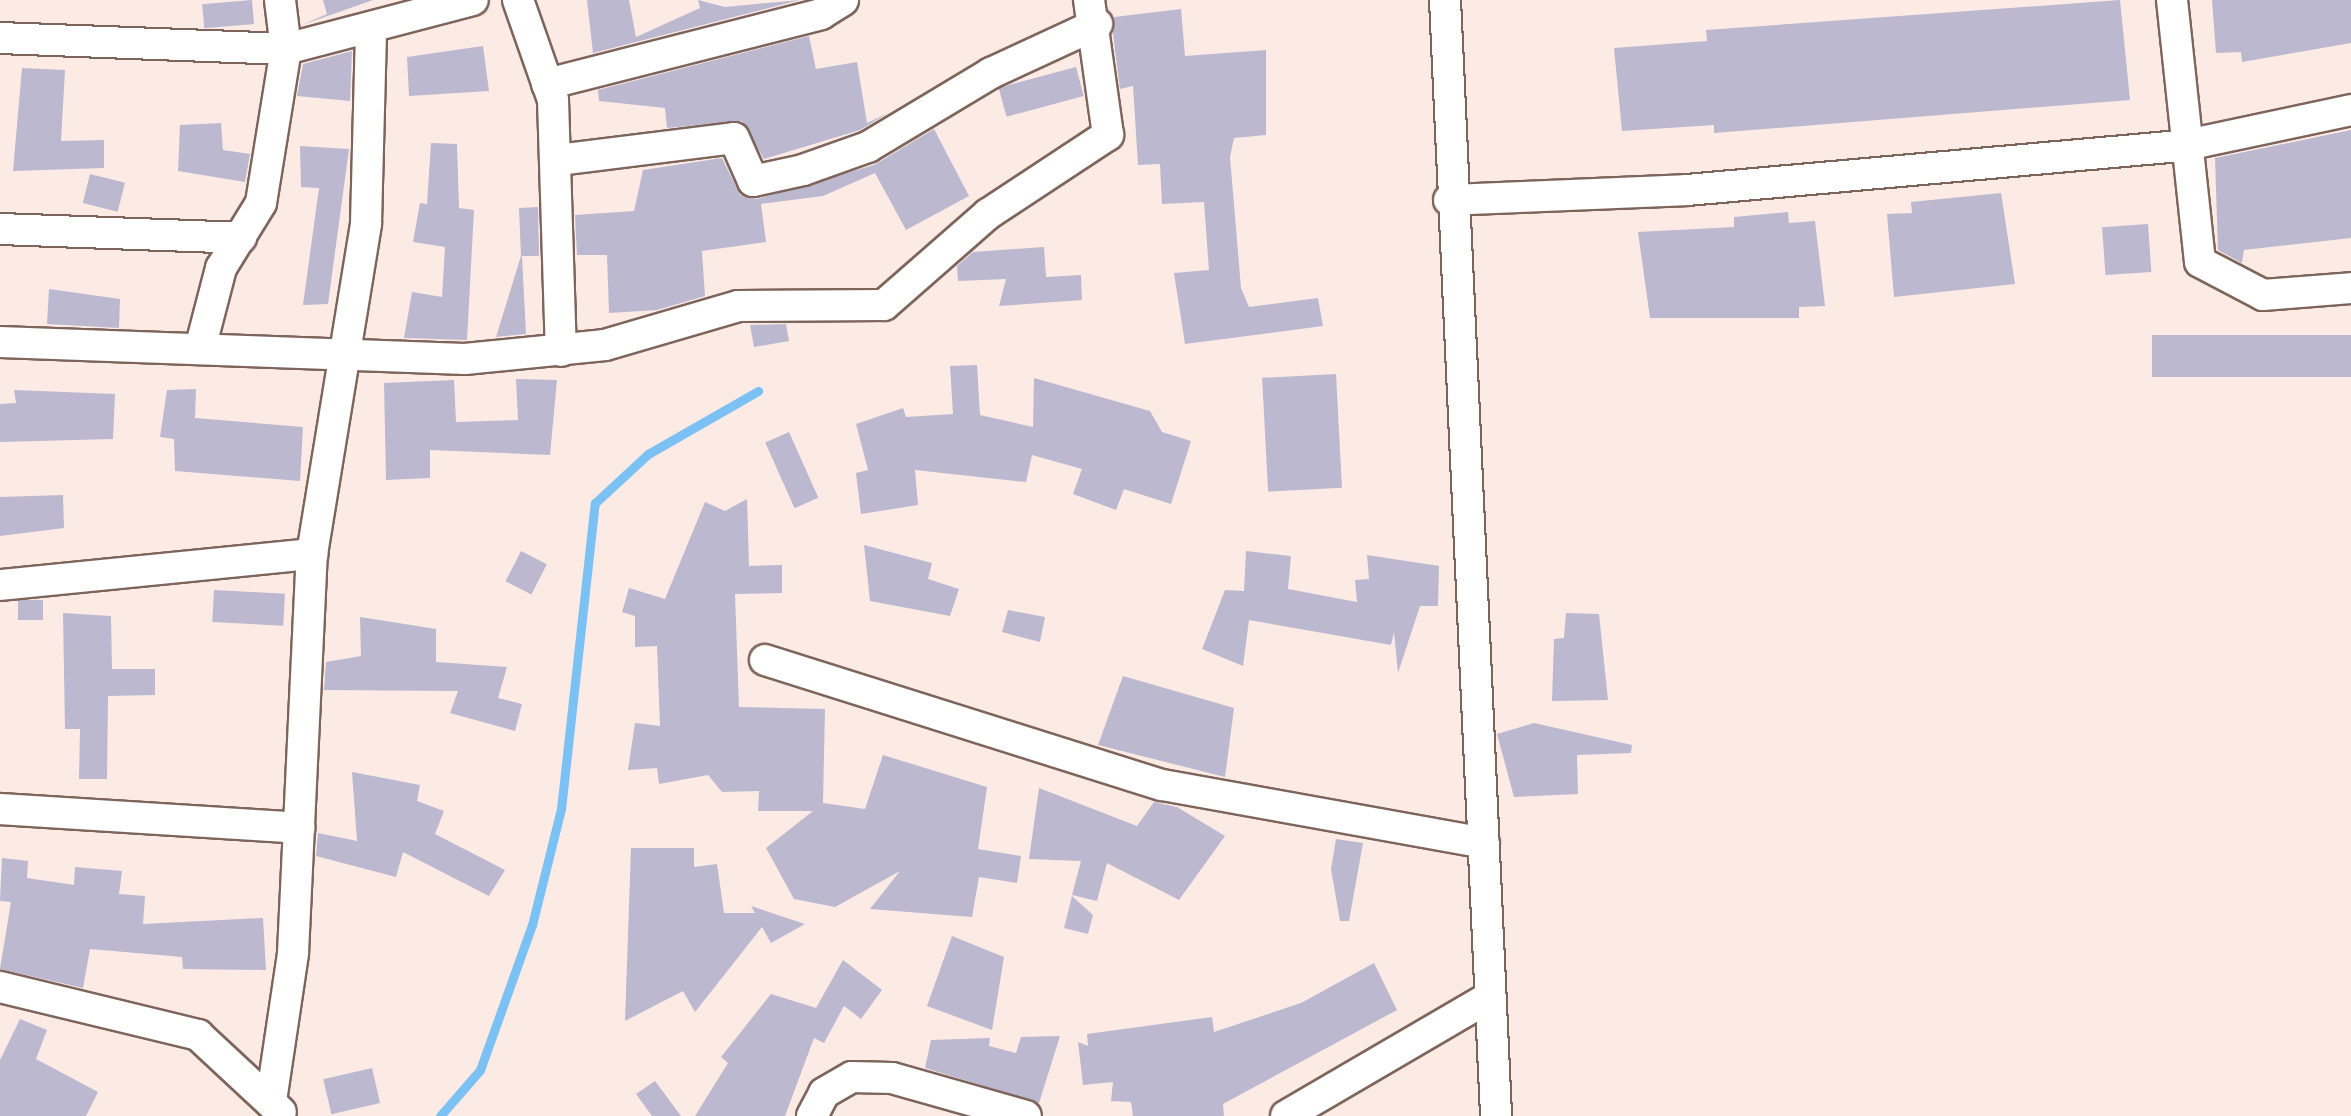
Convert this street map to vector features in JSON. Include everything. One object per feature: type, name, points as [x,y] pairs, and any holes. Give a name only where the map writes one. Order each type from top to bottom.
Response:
[{"type":"street","points":[[201,345],[222,268],[261,203],[286,49],[280,0]]},
{"type":"street","points":[[0,38],[286,49],[472,0]]},
{"type":"street","points":[[518,0],[547,84],[558,160],[561,351]]},
{"type":"street","points":[[547,84],[821,14],[844,0]]},
{"type":"street","points":[[1445,0],[1449,200],[1496,1116]]},
{"type":"street","points":[[2172,0],[2182,146],[2200,262],[2263,294],[2351,288]]},
{"type":"street","points":[[0,342],[201,345],[346,357],[561,351],[738,306],[884,305],[988,214],[1108,135],[1093,12],[868,147],[802,170],[753,181],[734,138],[558,160]]},
{"type":"street","points":[[278,1108],[293,953],[312,554],[366,223],[371,28]]},
{"type":"street","points":[[1449,200],[1686,190],[2182,146],[2351,110]]},
{"type":"street","points":[[0,229],[242,238]]},
{"type":"street","points":[[0,585],[312,554]]},
{"type":"street","points":[[765,660],[1162,785],[1484,843]]},
{"type":"street","points":[[0,809],[299,828]]},
{"type":"street","points":[[0,987],[198,1035],[278,1108]]},
{"type":"street","points":[[1286,1116],[1490,997]]},
{"type":"street","points":[[812,1116],[824,1093],[852,1077],[892,1078],[1026,1116]]},
{"type":"building","points":[[252,0],[254,24],[204,28],[202,4]]},
{"type":"building","points":[[323,0],[373,0],[302,25],[327,14]]},
{"type":"building","points":[[587,0],[629,0],[636,37],[700,8],[698,0],[725,7],[800,0],[593,53]]},
{"type":"building","points":[[2120,0],[2130,100],[1714,133],[1714,125],[1622,131],[1614,48],[1707,41],[1706,30]]},
{"type":"building","points":[[2212,0],[2351,0],[2351,43],[2242,62],[2241,52],[2216,53]]},
{"type":"building","points":[[1181,9],[1185,56],[1266,50],[1266,135],[1234,138],[1230,157],[1241,288],[1249,307],[1318,298],[1323,326],[1185,344],[1174,273],[1209,270],[1204,202],[1162,204],[1160,164],[1138,165],[1133,86],[1120,89],[1113,34],[1114,17]]},
{"type":"building","points":[[809,36],[816,69],[857,62],[867,123],[888,113],[860,130],[764,159],[742,121],[667,128],[665,108],[599,101],[598,90]]},
{"type":"building","points":[[483,46],[489,91],[409,96],[407,57]]},
{"type":"building","points":[[352,51],[350,101],[297,96],[303,64]]},
{"type":"building","points":[[1076,67],[1084,96],[1006,117],[999,88]]},
{"type":"building","points":[[22,68],[65,70],[61,141],[104,140],[104,168],[13,171]]},
{"type":"building","points":[[221,123],[223,150],[250,154],[245,182],[178,171],[180,125]]},
{"type":"building","points":[[934,129],[969,196],[906,230],[875,173],[823,196],[761,204],[766,242],[702,251],[705,296],[657,310],[609,313],[607,255],[577,255],[575,215],[634,211],[643,170],[722,158],[740,195],[757,199],[874,165]]},
{"type":"building","points":[[2351,130],[2351,238],[2244,250],[2242,263],[2218,250],[2215,158]]},
{"type":"building","points":[[431,143],[457,144],[459,208],[474,210],[467,340],[404,338],[412,292],[442,297],[445,247],[413,242],[420,203],[427,204]]},
{"type":"building","points":[[300,146],[349,149],[328,304],[303,305],[319,188],[301,187]]},
{"type":"building","points":[[90,174],[125,183],[118,212],[83,203]]},
{"type":"building","points":[[2001,193],[2015,284],[1894,297],[1887,214],[1912,213],[1911,202]]},
{"type":"building","points":[[538,207],[539,256],[522,256],[526,334],[496,337],[521,256],[519,208]]},
{"type":"building","points":[[1788,212],[1789,223],[1815,221],[1825,306],[1799,307],[1799,318],[1650,318],[1638,232],[1734,227],[1734,217]]},
{"type":"building","points":[[2148,224],[2151,272],[2105,275],[2102,227]]},
{"type":"building","points":[[1044,247],[1046,277],[1081,275],[1082,300],[999,306],[1006,279],[958,281],[957,266],[973,252]]},
{"type":"building","points":[[49,289],[120,299],[119,328],[47,324]]},
{"type":"building","points":[[786,324],[789,341],[754,347],[750,325]]},
{"type":"building","points":[[2152,335],[2351,335],[2351,377],[2152,377]]},
{"type":"building","points":[[977,365],[980,415],[1033,427],[1034,378],[1150,411],[1162,432],[1191,441],[1171,504],[1124,489],[1116,510],[1073,494],[1082,469],[1032,455],[1026,482],[915,470],[918,505],[861,514],[856,473],[868,470],[856,424],[903,408],[906,417],[953,414],[950,366]]},
{"type":"building","points":[[1336,374],[1342,488],[1268,492],[1262,378]]},
{"type":"building","points":[[516,379],[557,380],[550,455],[430,450],[430,478],[386,480],[384,383],[454,380],[456,422],[518,420]]},
{"type":"building","points":[[196,389],[195,418],[303,427],[300,481],[175,471],[174,439],[160,437],[167,390]]},
{"type":"building","points":[[14,390],[115,394],[113,439],[0,442],[0,404],[16,403]]},
{"type":"building","points":[[789,432],[818,498],[795,508],[765,443]]},
{"type":"building","points":[[63,495],[64,528],[0,536],[0,497]]},
{"type":"building","points":[[747,499],[749,566],[782,565],[782,593],[735,594],[739,707],[825,709],[823,803],[865,809],[883,755],[987,787],[978,849],[1021,856],[1017,883],[979,877],[972,917],[870,909],[900,871],[835,907],[794,899],[766,848],[813,811],[758,811],[759,791],[722,792],[708,775],[659,784],[657,768],[628,770],[635,723],[660,726],[657,646],[635,647],[635,616],[622,612],[629,588],[665,599],[705,502],[725,511]]},
{"type":"building","points":[[864,545],[932,563],[928,579],[959,589],[950,616],[870,601]]},
{"type":"building","points":[[521,551],[547,564],[531,594],[506,581]]},
{"type":"building","points":[[1246,551],[1291,556],[1288,589],[1357,602],[1355,580],[1369,579],[1367,555],[1439,566],[1438,606],[1420,606],[1398,673],[1394,632],[1391,645],[1249,620],[1243,666],[1202,649],[1225,590],[1244,591]]},
{"type":"building","points":[[214,590],[285,594],[283,626],[212,622]]},
{"type":"building","points":[[18,600],[43,600],[43,620],[18,620]]},
{"type":"building","points":[[1008,610],[1045,617],[1040,642],[1002,632]]},
{"type":"building","points":[[63,613],[111,616],[112,669],[155,669],[155,695],[108,696],[107,779],[79,779],[80,729],[65,729]]},
{"type":"building","points":[[1566,613],[1599,614],[1608,700],[1552,701],[1554,639],[1564,638]]},
{"type":"building","points":[[360,617],[436,629],[436,662],[507,667],[498,698],[522,704],[515,731],[450,713],[458,691],[324,690],[326,662],[361,656]]},
{"type":"building","points":[[1123,676],[1234,708],[1225,777],[1098,745]]},
{"type":"building","points":[[1534,723],[1632,745],[1631,753],[1577,755],[1578,794],[1514,797],[1497,734]]},
{"type":"building","points":[[352,772],[420,785],[417,801],[444,811],[435,834],[505,870],[489,896],[403,852],[396,877],[316,856],[318,833],[357,841]]},
{"type":"building","points":[[1039,788],[1137,826],[1154,802],[1177,807],[1225,836],[1179,900],[1107,863],[1097,901],[1072,895],[1081,861],[1029,859]]},
{"type":"building","points":[[1336,839],[1363,843],[1349,921],[1340,921],[1331,869]]},
{"type":"building","points":[[631,848],[694,848],[694,867],[717,864],[724,913],[755,913],[751,906],[805,924],[771,943],[762,927],[695,1012],[683,991],[625,1021]]},
{"type":"building","points":[[2,858],[28,861],[27,878],[74,885],[75,867],[122,871],[119,894],[145,896],[143,924],[263,918],[266,970],[183,969],[182,957],[90,949],[83,988],[0,969],[11,902],[0,901]]},
{"type":"building","points":[[1072,896],[1093,915],[1088,934],[1064,928]]},
{"type":"building","points":[[952,936],[1004,957],[992,1030],[927,1006]]},
{"type":"building","points":[[843,960],[882,990],[861,1019],[844,1006],[824,1043],[814,1038],[785,1116],[695,1116],[728,1063],[721,1057],[771,994],[816,1008]]},
{"type":"building","points":[[1374,963],[1397,1010],[1223,1104],[1224,1116],[1133,1116],[1131,1102],[1111,1101],[1113,1082],[1083,1085],[1078,1042],[1088,1046],[1087,1034],[1212,1017],[1214,1032],[1301,1003]]},
{"type":"building","points":[[20,1019],[47,1030],[36,1059],[98,1092],[86,1116],[0,1116],[0,1060]]},
{"type":"building","points":[[1060,1036],[1039,1103],[925,1068],[931,1040],[990,1038],[989,1046],[1016,1053],[1021,1037]]},
{"type":"building","points":[[372,1068],[380,1103],[331,1114],[323,1079]]},
{"type":"building","points":[[655,1081],[681,1116],[652,1116],[636,1094]]},
{"type":"waterway","points":[[440,1116],[480,1070],[532,925],[561,809],[595,503],[648,454],[758,391]]}]
